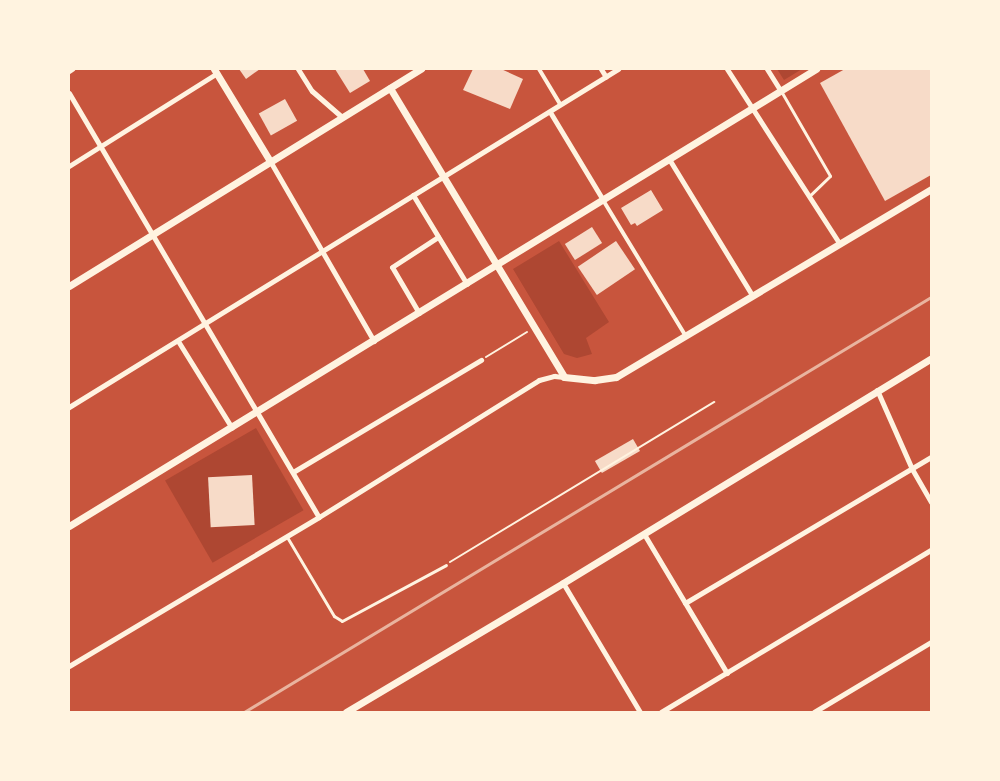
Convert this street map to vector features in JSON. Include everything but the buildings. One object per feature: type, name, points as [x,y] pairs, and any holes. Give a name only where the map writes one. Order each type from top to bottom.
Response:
[{"type":"street","points":[[298,69],[312,91],[342,117]]},
{"type":"street","points":[[69,286],[421,69]]},
{"type":"street","points":[[538,69],[560,105]]},
{"type":"street","points":[[601,69],[606,77]]},
{"type":"street","points":[[69,407],[618,69]]},
{"type":"street","points":[[728,69],[839,243]]},
{"type":"street","points":[[767,69],[781,91]]},
{"type":"street","points":[[69,526],[816,69]]},
{"type":"street","points":[[69,166],[215,71],[374,341]]},
{"type":"street","points":[[390,88],[564,377]]},
{"type":"street","points":[[69,93],[319,517]]},
{"type":"street","points":[[550,112],[685,335]]},
{"type":"street","points":[[669,159],[752,295]]},
{"type":"street","points":[[69,666],[319,517],[539,380],[554,376],[595,380],[616,377],[931,189]]},
{"type":"street","points":[[413,195],[467,284]]},
{"type":"street","points":[[419,313],[392,267],[438,237]]},
{"type":"street","points":[[178,340],[232,428]]},
{"type":"street","points":[[346,712],[563,584],[931,358]]},
{"type":"street","points":[[293,472],[481,360]]},
{"type":"street","points":[[877,390],[912,469],[931,502]]},
{"type":"street","points":[[685,603],[931,457]]},
{"type":"street","points":[[644,534],[726,673]]},
{"type":"street","points":[[661,712],[931,550]]},
{"type":"street","points":[[563,584],[640,712]]},
{"type":"street","points":[[814,712],[931,642]]},
{"type":"lane","points":[[781,91],[830,176],[809,196]]},
{"type":"lane","points":[[286,536],[334,616],[342,621],[446,565]]},
{"type":"path","points":[[481,360],[534,328]]},
{"type":"path","points":[[446,565],[714,402]]},
{"type":"shaded area","points":[[777,69],[802,69],[784,80]]},
{"type":"shaded area","points":[[559,241],[609,322],[586,338],[592,354],[577,358],[564,354],[513,269]]},
{"type":"shaded area","points":[[256,428],[304,510],[213,563],[165,480]]},
{"type":"railway","points":[[244,712],[931,297]]}]
